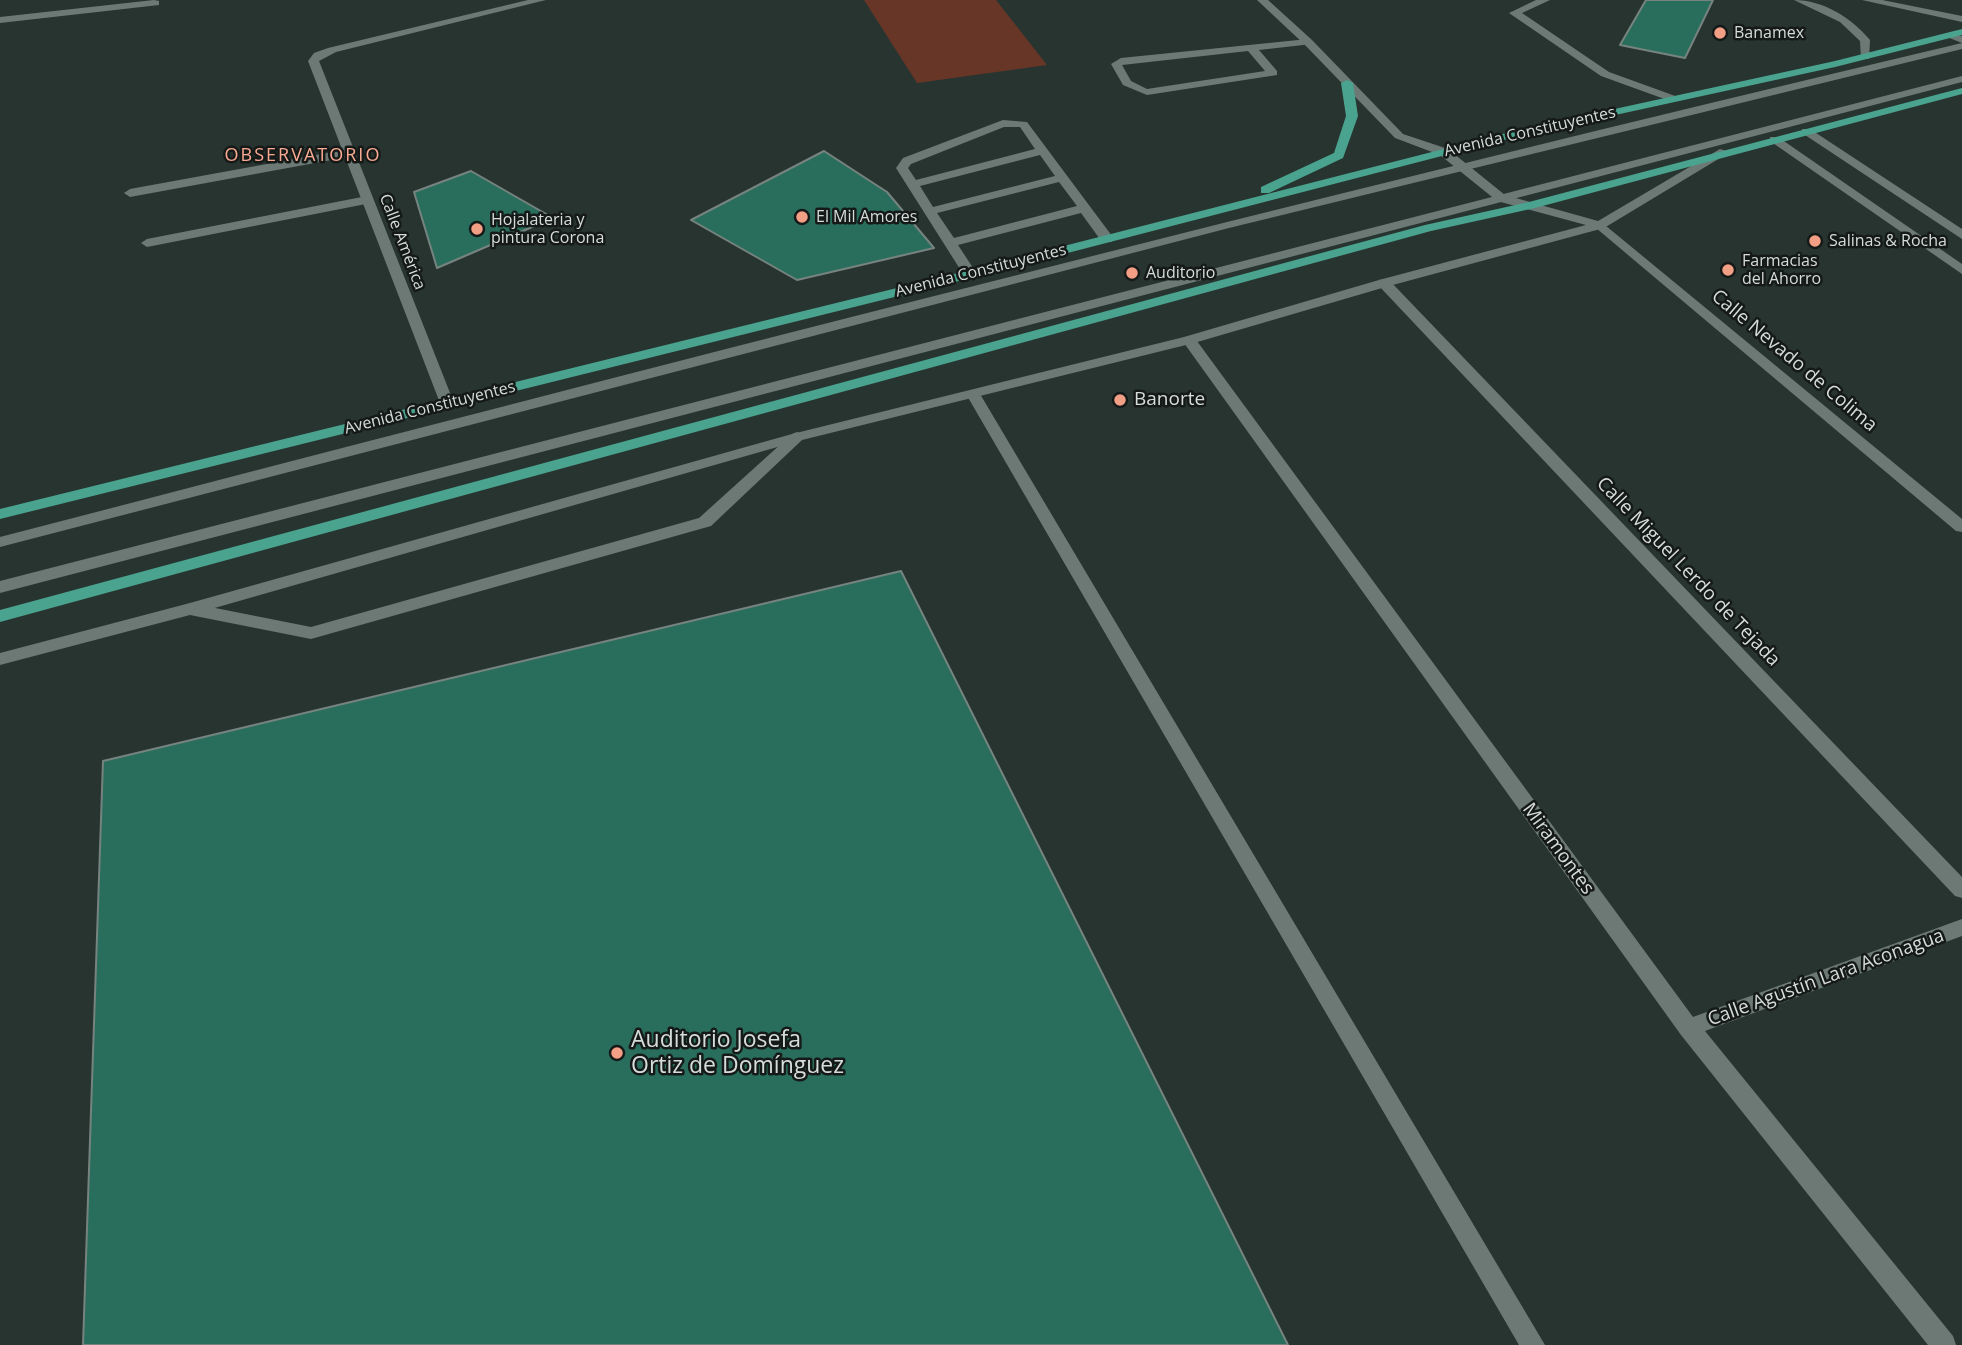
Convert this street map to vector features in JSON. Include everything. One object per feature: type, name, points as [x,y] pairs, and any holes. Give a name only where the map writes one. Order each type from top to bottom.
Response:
[{"type":"main road","name":"Avenida Constituyentes","points":[[0,514],[970,275],[1444,152],[1958,36]]},
{"type":"main road","points":[[1221,212],[1339,155],[1352,116],[1347,83]]},
{"type":"main road","points":[[0,616],[1429,228],[1531,205],[1962,91]]},
{"type":"street","name":"Calle América","points":[[447,403],[313,61],[318,55],[541,0]]},
{"type":"street","points":[[1262,0],[1308,42],[1399,136],[1444,152],[1501,198],[1600,225]]},
{"type":"street","points":[[1545,0],[1514,13],[1605,74],[1674,99]]},
{"type":"street","points":[[1802,0],[1851,26],[1865,40],[1865,57]]},
{"type":"street","points":[[1867,0],[1962,19]]},
{"type":"street","points":[[0,20],[155,3]]},
{"type":"street","points":[[1250,47],[1273,73],[1147,92],[1134,90],[1116,64],[1121,61],[1250,47],[1308,42]]},
{"type":"street","points":[[0,542],[603,384],[1463,167],[1962,46]]},
{"type":"street","points":[[0,587],[1962,79]]},
{"type":"street","points":[[970,275],[902,168],[907,161],[1003,122],[1023,124],[1107,240]]},
{"type":"street","points":[[1806,131],[1962,235]]},
{"type":"street","points":[[1774,139],[1962,270]]},
{"type":"street","points":[[914,184],[1041,151]]},
{"type":"street","points":[[0,659],[190,609],[797,438],[1189,340],[1384,283],[1600,225],[1724,152]]},
{"type":"street","points":[[130,193],[349,153]]},
{"type":"street","points":[[931,211],[1061,178]]},
{"type":"street","points":[[147,243],[367,200]]},
{"type":"street","points":[[951,243],[1085,208]]},
{"type":"street","name":"Calle Nevado de Colima","points":[[1600,225],[1962,527]]},
{"type":"street","name":"Calle Miguel Lerdo de Tejada","points":[[1384,283],[1962,890]]},
{"type":"street","name":"Miramontes","points":[[1189,340],[1689,1028],[1944,1345]]},
{"type":"street","points":[[973,394],[1533,1345]]},
{"type":"street","points":[[190,609],[312,633],[705,522],[797,438]]},
{"type":"street","name":"Calle Agustín Lara Aconagua","points":[[1689,1028],[1962,927]]},
{"type":"shaded area","points":[[864,0],[996,0],[1047,65],[917,83]]},
{"type":"building","points":[[1646,0],[1713,0],[1685,58],[1620,45]]},
{"type":"building","name":"El Mil Amores","points":[[824,151],[887,192],[934,248],[797,280],[691,220]]},
{"type":"building","name":"Hojalateria y pintura Corona","points":[[471,171],[553,218],[437,268],[414,192]]},
{"type":"building","name":"Auditorio Josefa Ortiz de Domínguez","points":[[901,571],[1288,1345],[83,1345],[103,761]]},
{"type":"place","name":"Banamex","points":[[1720,33]]},
{"type":"place","name":"El Mil Amores","points":[[802,217]]},
{"type":"place","name":"Hojalateria y pintura Corona","points":[[477,229]]},
{"type":"place","name":"Salinas & Rocha","points":[[1815,241]]},
{"type":"place","name":"Farmacias del Ahorro","points":[[1728,270]]},
{"type":"place","name":"Auditorio","points":[[1132,273]]},
{"type":"place","name":"Banorte","points":[[1120,400]]},
{"type":"place","name":"Auditorio Josefa Ortiz de Domínguez","points":[[617,1053]]},
{"type":"district","name":"OBSERVATORIO","points":[[303,156]]}]
